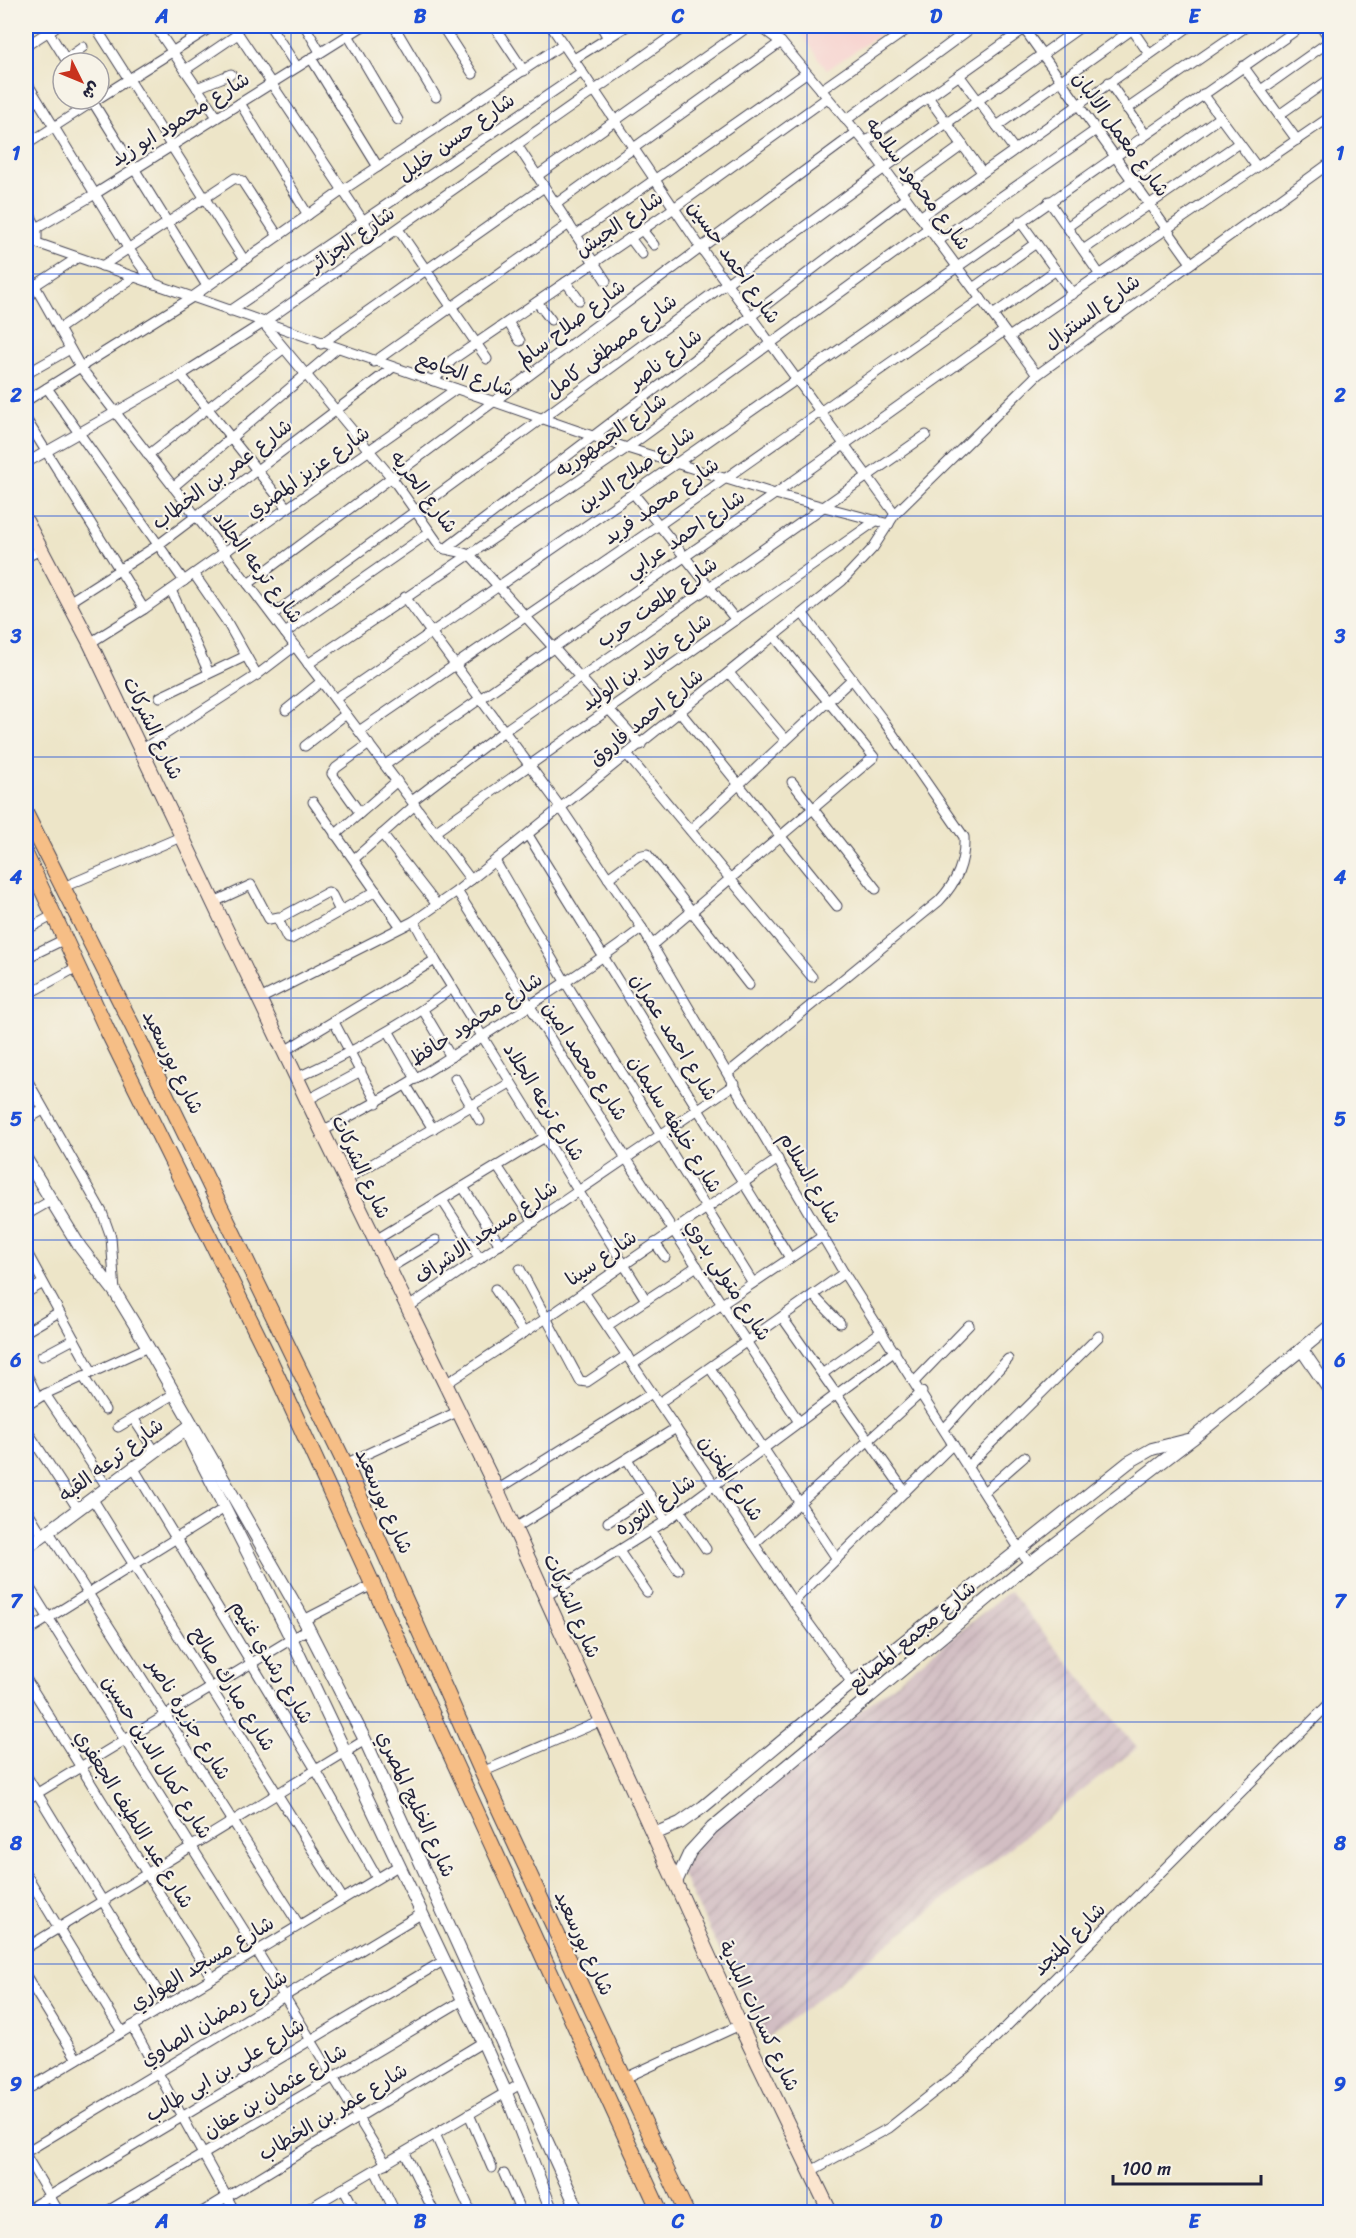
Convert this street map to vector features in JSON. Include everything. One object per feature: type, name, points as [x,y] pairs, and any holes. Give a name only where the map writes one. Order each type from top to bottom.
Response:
[{"type":"main road","name":"شارع الشركات","points":[[26,521],[90,643],[286,1050],[345,1180],[497,1490],[654,1834]]},
{"type":"main road","name":"شارع بورسعيد","points":[[26,814],[140,1041],[345,1464],[482,1773],[686,2212]]},
{"type":"main road","points":[[26,856],[107,1030],[269,1358],[660,2212]]},
{"type":"main road","points":[[107,1030],[117,1026],[126,1014]]},
{"type":"main road","points":[[121,1058],[126,1049],[140,1041]]},
{"type":"main road","name":"شارع كسارات البلدية","points":[[654,1834],[740,2025],[830,2212]]},
{"type":"main road","points":[[652,2198],[665,2194],[673,2183]]},
{"type":"street","points":[[26,46],[46,28],[57,26]]},
{"type":"street","points":[[95,26],[244,260]]},
{"type":"street","points":[[155,26],[217,117]]},
{"type":"street","points":[[111,90],[213,26]]},
{"type":"street","points":[[270,26],[297,67]]},
{"type":"street","points":[[304,26],[320,52]]},
{"type":"street","name":"شارع محمود ابو زيد","points":[[37,228],[134,170],[360,26]]},
{"type":"street","points":[[394,26],[436,97]]},
{"type":"street","points":[[442,26],[472,75]]},
{"type":"street","points":[[494,26],[524,71]]},
{"type":"street","name":"شارع احمد حسين","points":[[551,26],[701,248],[895,514]]},
{"type":"street","points":[[601,26],[609,38]]},
{"type":"street","points":[[574,59],[627,26]]},
{"type":"street","name":"شارع الجزائر","points":[[26,463],[181,375],[263,323],[686,26]]},
{"type":"street","points":[[537,176],[749,26]]},
{"type":"street","name":"شارع محمود سلامه","points":[[759,26],[782,42],[865,142],[1037,375]]},
{"type":"street","name":"شارع الجيش","points":[[433,381],[452,360],[674,208],[912,26]]},
{"type":"street","points":[[846,120],[974,26]]},
{"type":"street","name":"شارع مصطفى كامل","points":[[272,615],[543,419],[725,282],[1082,26]]},
{"type":"street","points":[[920,217],[1014,148],[1190,26]]},
{"type":"street","points":[[1127,108],[1247,26]]},
{"type":"street","name":"شارع صلاح الدين","points":[[335,699],[678,463],[1114,155],[1302,26]]},
{"type":"street","points":[[1261,90],[1330,40],[1321,26]]},
{"type":"street","points":[[865,142],[1025,27]]},
{"type":"street","name":"شارع معمل الالبان","points":[[1025,27],[1191,263]]},
{"type":"street","points":[[997,126],[1133,27],[1149,54]]},
{"type":"street","points":[[46,28],[61,51]]},
{"type":"street","points":[[185,70],[236,30],[378,243]]},
{"type":"street","points":[[348,35],[398,120]]},
{"type":"street","points":[[556,204],[782,42]]},
{"type":"street","points":[[26,401],[191,298],[343,190],[563,44]]},
{"type":"street","points":[[78,51],[83,47]]},
{"type":"street","points":[[311,58],[378,167]]},
{"type":"street","points":[[1243,66],[1297,140]]},
{"type":"street","name":"شارع حسن خليل","points":[[230,311],[582,72]]},
{"type":"street","points":[[576,235],[806,73]]},
{"type":"street","points":[[197,88],[231,74]]},
{"type":"street","points":[[958,75],[1014,148]]},
{"type":"street","points":[[1279,115],[1330,79]]},
{"type":"street","points":[[26,81],[128,248],[154,284]]},
{"type":"street","points":[[1109,82],[1145,134]]},
{"type":"street","points":[[1203,94],[1257,168]]},
{"type":"street","points":[[928,97],[982,172]]},
{"type":"street","points":[[240,103],[308,215]]},
{"type":"street","points":[[26,145],[77,111]]},
{"type":"street","points":[[102,111],[134,170],[207,286]]},
{"type":"street","points":[[1067,227],[1220,117]]},
{"type":"street","name":"شارع احمد عرابي","points":[[385,765],[684,555],[776,494],[843,444],[1007,334],[1073,294],[1330,117]]},
{"type":"street","points":[[938,241],[1096,130]]},
{"type":"street","name":"شارع صلاح سالم","points":[[248,584],[495,403],[857,132]]},
{"type":"street","points":[[1083,250],[1239,143]]},
{"type":"street","points":[[517,145],[606,281]]},
{"type":"street","name":"شارع ناصر","points":[[445,549],[750,316],[963,146]]},
{"type":"street","name":"شارع السنترال","points":[[895,514],[1037,375],[1330,163]]},
{"type":"street","points":[[102,266],[235,178],[242,181],[278,236]]},
{"type":"street","points":[[321,344],[544,187]]},
{"type":"street","points":[[1049,201],[1101,275]]},
{"type":"street","points":[[26,207],[38,233],[30,244]]},
{"type":"street","points":[[1020,221],[1073,294]]},
{"type":"street","points":[[374,362],[569,224]]},
{"type":"street","name":"شارع الجمهوريه","points":[[308,664],[627,448],[928,228]]},
{"type":"street","points":[[398,229],[487,359]]},
{"type":"street","points":[[642,230],[654,245]]},
{"type":"street","points":[[630,238],[642,254]]},
{"type":"street","points":[[973,288],[1036,243]]},
{"type":"street","name":"شارع الجامع","points":[[30,244],[102,266],[321,344],[627,448],[776,494],[889,524]]},
{"type":"street","points":[[34,286],[77,258]]},
{"type":"street","name":"شارع ترعه الجلاد","points":[[26,270],[81,368],[272,615],[471,880]]},
{"type":"street","points":[[993,315],[1056,270]]},
{"type":"street","points":[[59,329],[134,277]]},
{"type":"street","points":[[566,282],[579,300]]},
{"type":"street","name":"شارع محمد فريد","points":[[359,730],[659,525],[981,299]]},
{"type":"street","points":[[537,302],[551,320]]},
{"type":"street","points":[[508,322],[520,341]]},
{"type":"street","name":"شارع الحريه","points":[[263,323],[370,450],[445,549],[468,554],[641,745]]},
{"type":"street","points":[[26,374],[70,348]]},
{"type":"street","points":[[148,454],[283,349]]},
{"type":"street","points":[[173,487],[230,436],[336,349]]},
{"type":"street","name":"شارع عمر بن الخطاب","points":[[69,602],[158,545],[392,368]]},
{"type":"street","points":[[181,375],[287,508]]},
{"type":"street","points":[[47,388],[184,581]]},
{"type":"street","name":"شارع عزيز المصري","points":[[90,643],[144,609],[456,389]]},
{"type":"street","points":[[26,419],[144,609]]},
{"type":"street","name":"شارع طلعت حرب","points":[[354,859],[413,803],[504,731],[926,435]]},
{"type":"street","points":[[633,493],[736,620]]},
{"type":"street","name":"شارع احمد فاروق","points":[[260,999],[414,921],[471,880],[628,756],[853,571],[895,514]]},
{"type":"street","name":"شارع خالد بن الوليد","points":[[435,832],[877,520]]},
{"type":"street","points":[[285,633],[430,532]]},
{"type":"street","points":[[26,557],[41,550]]},
{"type":"street","points":[[194,574],[257,675]]},
{"type":"street","points":[[171,590],[209,673]]},
{"type":"street","name":"شارع السلام","points":[[405,597],[561,808],[642,928],[844,1273],[922,1392],[1029,1564]]},
{"type":"street","points":[[728,1073],[939,901],[951,889],[965,855],[964,837],[803,614]]},
{"type":"street","points":[[652,945],[873,759],[874,755],[774,636]]},
{"type":"street","points":[[141,750],[257,675],[295,646]]},
{"type":"street","points":[[160,697],[246,656]]},
{"type":"street","points":[[729,673],[786,740]]},
{"type":"street","points":[[690,830],[852,679]]},
{"type":"street","points":[[286,710],[322,681]]},
{"type":"street","points":[[681,713],[837,906]]},
{"type":"street","points":[[305,746],[346,714]]},
{"type":"street","points":[[360,813],[332,774],[336,768],[369,744]]},
{"type":"street","points":[[628,756],[812,978]]},
{"type":"street","points":[[335,835],[397,781]]},
{"type":"street","points":[[792,782],[876,889]]},
{"type":"street","points":[[313,802],[401,927]]},
{"type":"street","points":[[381,834],[437,905]]},
{"type":"street","name":"شارع احمد عمران","points":[[528,835],[790,1258]]},
{"type":"street","points":[[62,888],[183,836]]},
{"type":"street","points":[[608,878],[638,856],[647,854],[749,985]]},
{"type":"street","name":"شارع خليفه سليمان","points":[[495,861],[566,983],[753,1283]]},
{"type":"street","points":[[214,902],[251,885],[268,919],[279,917],[328,892],[340,911]]},
{"type":"street","points":[[279,917],[289,939],[376,891]]},
{"type":"street","name":"شارع محمد امين","points":[[456,891],[626,1158]]},
{"type":"street","points":[[26,930],[54,915]]},
{"type":"street","name":"شارع ترعه الجلاد","points":[[414,921],[435,960],[510,1083],[646,1300]]},
{"type":"street","name":"شارع محمود حافظ","points":[[322,1131],[377,1103],[483,1037],[604,958],[642,928]]},
{"type":"street","points":[[26,958],[65,939]]},
{"type":"street","points":[[286,1050],[435,960]]},
{"type":"street","points":[[26,995],[79,966]]},
{"type":"street","points":[[298,1077],[351,1053],[388,1032],[452,988]]},
{"type":"street","points":[[423,1010],[450,1057]]},
{"type":"street","points":[[334,1022],[377,1103]]},
{"type":"street","points":[[388,1032],[416,1079]]},
{"type":"street","points":[[309,1099],[361,1071]]},
{"type":"street","name":"شارع الخليج المصري","points":[[26,1078],[102,1212],[111,1237],[115,1292]]},
{"type":"street","points":[[455,1078],[480,1121]]},
{"type":"street","points":[[345,1180],[510,1083]]},
{"type":"street","name":"شارع مسجد الاشراف","points":[[407,1308],[735,1084]]},
{"type":"street","points":[[406,1085],[433,1128]]},
{"type":"street","points":[[26,1119],[43,1110]]},
{"type":"street","points":[[375,1241],[545,1137]]},
{"type":"street","name":"شارع متولي بدوي","points":[[626,1158],[799,1422]]},
{"type":"street","name":"شارع الخليج المصري","points":[[26,1159],[80,1247],[115,1292],[191,1425],[202,1438],[306,1625],[365,1740],[579,2212]]},
{"type":"street","name":"شارع سينا","points":[[444,1385],[548,1317],[778,1159]]},
{"type":"street","points":[[497,1166],[534,1222]]},
{"type":"street","points":[[463,1188],[500,1245]]},
{"type":"street","points":[[26,1215],[52,1200]]},
{"type":"street","points":[[442,1200],[480,1259]]},
{"type":"street","points":[[633,1364],[823,1236]]},
{"type":"street","points":[[388,1269],[436,1240]]},
{"type":"street","points":[[655,1243],[664,1257]]},
{"type":"street","points":[[26,1252],[74,1339],[105,1410]]},
{"type":"street","points":[[607,1326],[697,1266]]},
{"type":"street","points":[[520,1269],[583,1383],[627,1355]]},
{"type":"street","points":[[659,1403],[844,1273]]},
{"type":"street","points":[[26,1293],[43,1283]]},
{"type":"street","points":[[495,1289],[524,1333]]},
{"type":"street","name":"شارع المخزن","points":[[584,1292],[793,1602],[852,1683]]},
{"type":"street","points":[[813,1295],[840,1323]]},
{"type":"street","points":[[27,1331],[59,1312]]},
{"type":"street","points":[[782,1317],[905,1492]]},
{"type":"street","points":[[915,1381],[969,1325]]},
{"type":"street","name":"شارع مجمع المصانع","points":[[676,1882],[684,1862],[704,1835],[1029,1564],[1192,1439],[1330,1326]]},
{"type":"street","points":[[822,1374],[882,1331]]},
{"type":"street","points":[[968,1466],[1098,1336]]},
{"type":"street","points":[[42,1356],[74,1339]]},
{"type":"street","points":[[26,1406],[42,1396],[148,1347]]},
{"type":"street","points":[[1302,1350],[1330,1391]]},
{"type":"street","name":"شارع الثوره","points":[[546,1596],[666,1521],[895,1351]]},
{"type":"street","points":[[944,1429],[1008,1359]]},
{"type":"street","points":[[710,1368],[837,1559]]},
{"type":"street","points":[[26,1373],[106,1487]]},
{"type":"street","points":[[754,1544],[922,1392]]},
{"type":"street","points":[[497,1490],[652,1393]]},
{"type":"street","points":[[118,1427],[174,1394]]},
{"type":"street","points":[[345,1464],[457,1412]]},
{"type":"street","points":[[133,1418],[154,1450]]},
{"type":"street","name":"شارع الخليج المصري","points":[[191,1425],[189,1435],[192,1443],[223,1509],[292,1640],[483,2042],[506,2093],[551,2212]]},
{"type":"street","name":"شارع ترعه القبه","points":[[26,1548],[154,1450],[191,1425]]},
{"type":"street","points":[[515,1528],[676,1428]]},
{"type":"street","points":[[26,1429],[78,1509]]},
{"type":"street","name":"شارع مجمع المصانع","points":[[654,1834],[680,1823],[703,1807],[852,1683],[1129,1462],[1152,1449],[1192,1439]]},
{"type":"street","points":[[793,1602],[953,1444]]},
{"type":"street","points":[[984,1492],[1024,1457]]},
{"type":"street","points":[[627,1458],[666,1521]]},
{"type":"street","name":"شارع رشدي غنيم","points":[[133,1467],[316,1770],[377,1878]]},
{"type":"street","points":[[608,1522],[650,1495]]},
{"type":"street","name":"شارع مبارك صالح","points":[[92,1498],[343,1899]]},
{"type":"street","name":"شارع جزيره ناصر","points":[[26,1508],[88,1593],[299,1925]]},
{"type":"street","points":[[26,1632],[223,1509]]},
{"type":"street","points":[[680,1511],[706,1549]]},
{"type":"street","points":[[651,1531],[678,1570]]},
{"type":"street","points":[[619,1551],[647,1593]]},
{"type":"street","name":"شارع كمال الدين حسين","points":[[26,1582],[285,1996],[386,2164]]},
{"type":"street","points":[[26,1800],[292,1640],[306,1625],[374,1584]]},
{"type":"street","name":"شارع عبد اللطيف الجعفري","points":[[26,1679],[212,1977]]},
{"type":"street","name":"شارع المنجد","points":[[811,2171],[890,2128],[967,2066],[1330,1703]]},
{"type":"street","points":[[482,1773],[601,1720]]},
{"type":"street","points":[[26,1948],[365,1740]]},
{"type":"street","points":[[26,1775],[166,2005]]},
{"type":"street","name":"شارع مسجد الهواري","points":[[29,2088],[398,1866]]},
{"type":"street","points":[[26,1874],[122,2032]]},
{"type":"street","name":"شارع رمضان الصاوي","points":[[26,2154],[421,1914]]},
{"type":"street","name":"شارع على بن ابى طالب","points":[[26,2210],[443,1961]]},
{"type":"street","points":[[26,1976],[76,2059]]},
{"type":"street","name":"شارع عثمان بن عفان","points":[[106,2212],[463,2000]]},
{"type":"street","points":[[623,2079],[740,2025]]},
{"type":"street","points":[[132,2026],[235,2212]]},
{"type":"street","name":"شارع عمر بن الخطاب","points":[[202,2212],[483,2042]]},
{"type":"street","points":[[26,2074],[29,2088]]},
{"type":"street","points":[[303,2212],[314,2210],[375,2170],[522,2083]]},
{"type":"street","points":[[470,2114],[492,2168]]},
{"type":"street","points":[[435,2134],[471,2212]]},
{"type":"street","points":[[405,2153],[434,2212]]},
{"type":"street","points":[[26,2154],[59,2212]]},
{"type":"street","points":[[375,2170],[395,2212]]},
{"type":"street","points":[[504,2174],[522,2212]]},
{"type":"street","points":[[344,2189],[356,2212]]},
{"type":"shaded area","points":[[796,26],[892,26],[827,70]]},
{"type":"shaded area","points":[[1010,1591],[1137,1748],[765,2040],[681,1873],[702,1838]]}]
